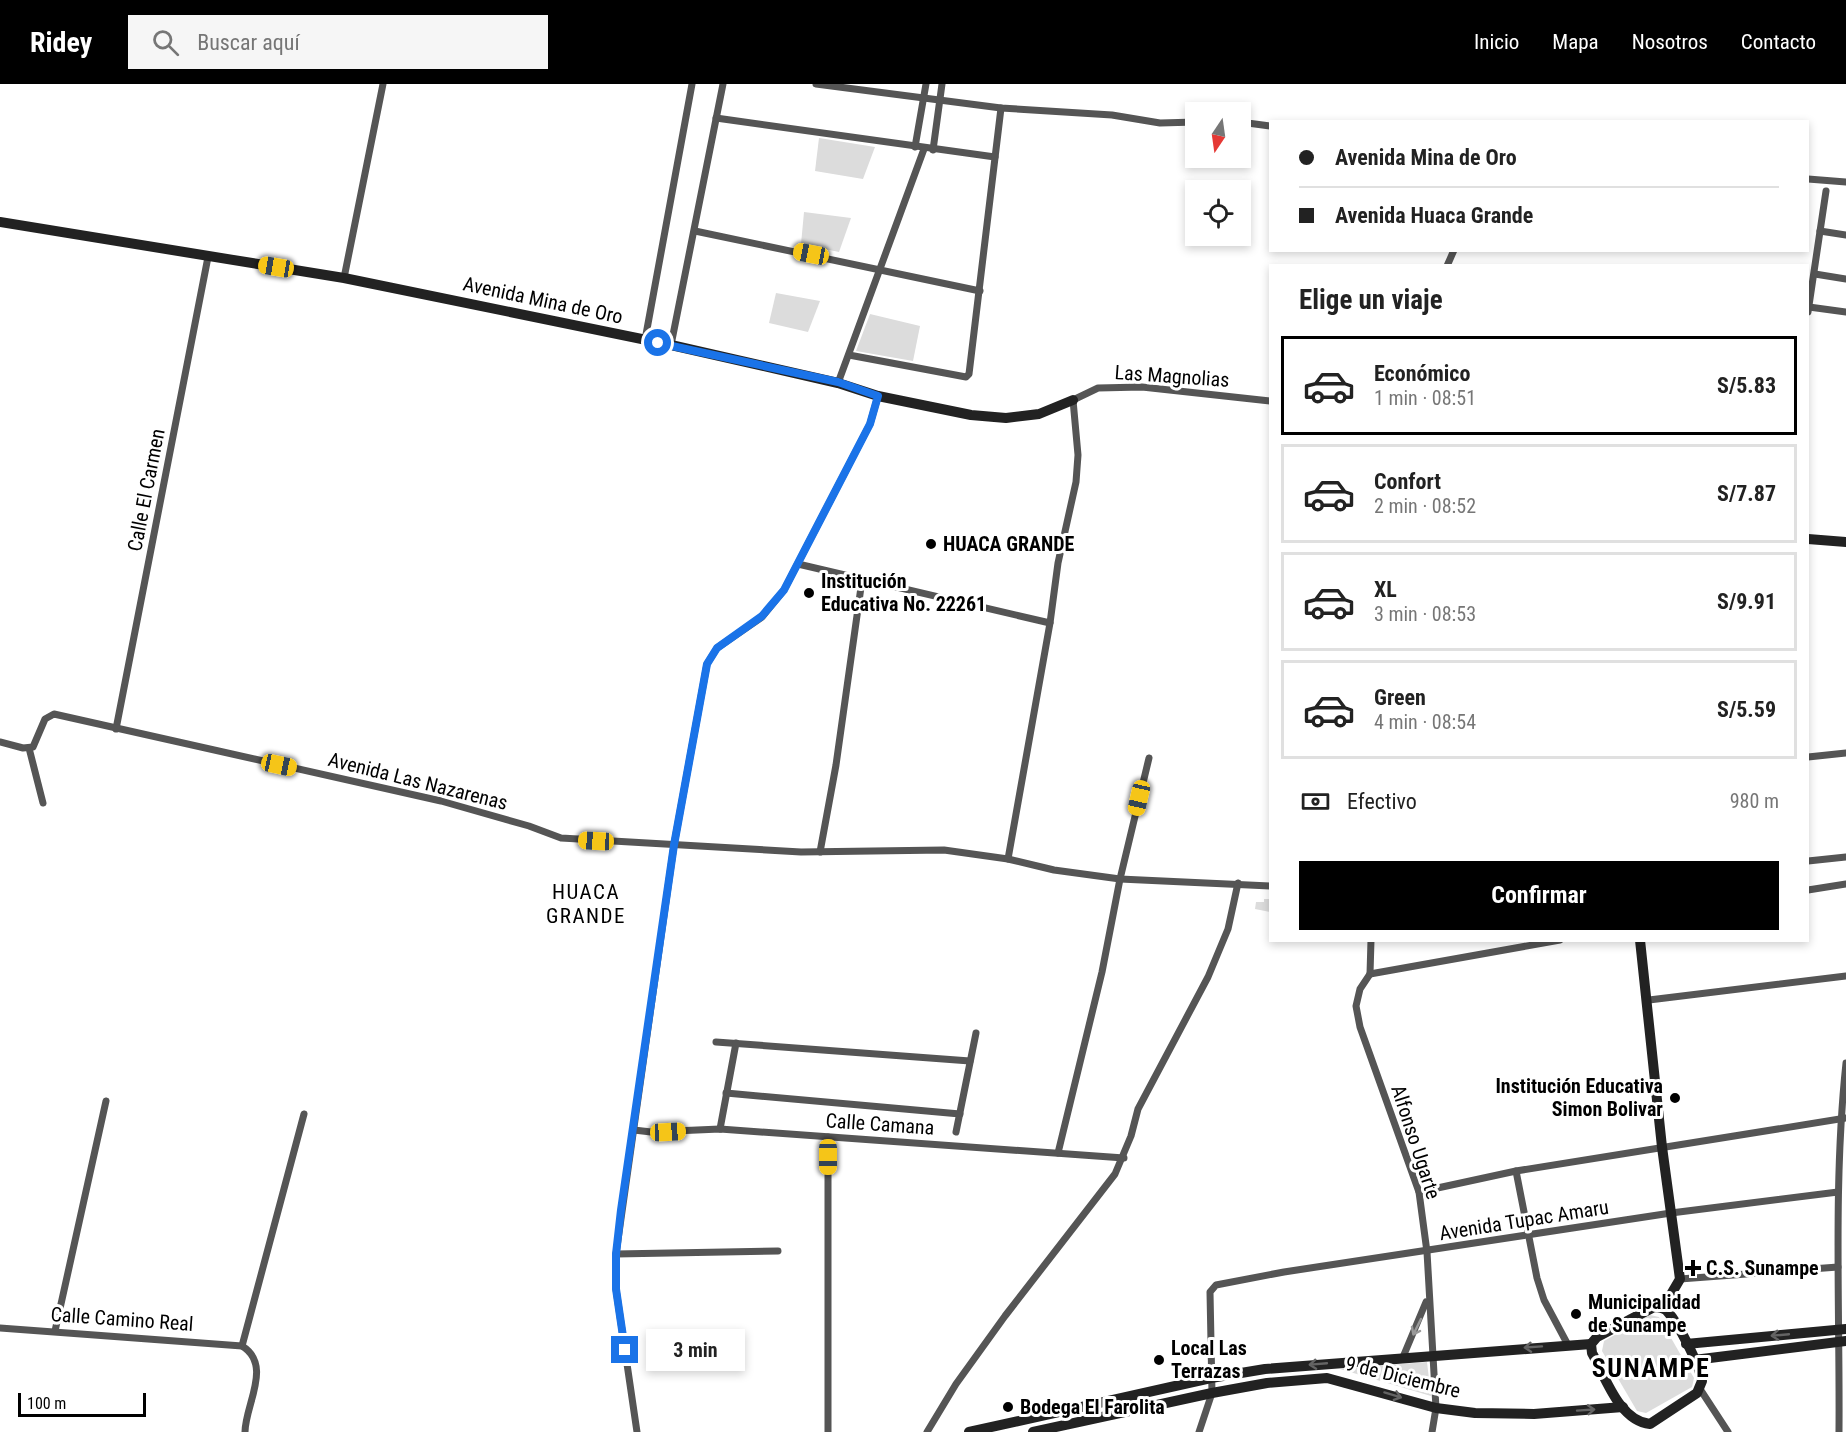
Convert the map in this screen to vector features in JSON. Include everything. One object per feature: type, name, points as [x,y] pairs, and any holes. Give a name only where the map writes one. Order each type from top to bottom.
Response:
[{"type":"street","points":[[344,278],[383,84]]},
{"type":"street","points":[[645,340],[692,84]]},
{"type":"street","points":[[672,345],[723,84]]},
{"type":"street","points":[[816,84],[1001,108],[1112,115],[1160,123],[1185,122]]},
{"type":"street","points":[[915,147],[926,84]]},
{"type":"street","points":[[933,150],[942,84]]},
{"type":"street","points":[[849,355],[966,377],[969,374],[1001,108]]},
{"type":"street","points":[[716,118],[995,157]]},
{"type":"street","points":[[1251,123],[1269,126]]},
{"type":"street","points":[[838,382],[924,148]]},
{"type":"street","points":[[1809,179],[1846,182]]},
{"type":"street","points":[[1809,305],[1826,191]]},
{"type":"street","name":"Avenida Mina de Oro","points":[[0,222],[344,278],[672,345],[838,382],[878,396],[971,415],[1006,418],[1040,414],[1073,399]]},
{"type":"street","points":[[695,231],[880,268],[980,291]]},
{"type":"street","points":[[1820,231],[1846,236]]},
{"type":"street","name":"Calle El Carmen","points":[[116,729],[208,257]]},
{"type":"street","points":[[1815,274],[1846,279]]},
{"type":"street","points":[[1809,310],[1846,312]]},
{"type":"street","name":"Las Magnolias","points":[[1073,399],[1098,388],[1142,387],[1269,401]]},
{"type":"street","points":[[637,1432],[616,1289],[616,1254],[674,845],[710,657],[717,648],[762,616],[784,590],[870,424],[878,396]]},
{"type":"street","points":[[1008,859],[1050,623],[1060,553],[1076,482],[1077,454],[1073,399]]},
{"type":"street","points":[[1809,538],[1846,542]]},
{"type":"street","points":[[798,564],[1050,623]]},
{"type":"street","points":[[820,852],[836,765],[862,580]]},
{"type":"street","name":"Avenida Las Nazarenas","points":[[31,748],[45,719],[51,714],[441,801],[529,826],[561,838],[820,852],[944,850],[1008,859],[1054,870],[1120,879],[1269,886]]},
{"type":"street","points":[[0,742],[31,748],[43,803]]},
{"type":"street","points":[[1809,757],[1846,753]]},
{"type":"street","points":[[1058,1153],[1102,972],[1120,879],[1149,758]]},
{"type":"street","points":[[1809,861],[1846,857]]},
{"type":"street","points":[[927,1432],[956,1384],[1005,1316],[1115,1174],[1124,1158],[1138,1109],[1208,977],[1224,938],[1238,883]]},
{"type":"street","points":[[1809,890],[1846,884]]},
{"type":"street","name":"Alfonso Ugarte","points":[[1371,942],[1370,974],[1360,989],[1356,1006],[1360,1028],[1419,1191],[1427,1252],[1427,1297],[1436,1408],[1432,1432]]},
{"type":"street","points":[[1370,974],[1549,942]]},
{"type":"street","points":[[1641,942],[1649,1000],[1662,1147],[1680,1279],[1663,1308]]},
{"type":"street","points":[[1649,1000],[1846,976]]},
{"type":"street","points":[[956,1132],[976,1034]]},
{"type":"street","points":[[716,1042],[970,1061]]},
{"type":"street","points":[[720,1129],[736,1043]]},
{"type":"street","points":[[1839,1432],[1843,1342],[1838,1267],[1838,1192],[1846,1063]]},
{"type":"street","points":[[726,1093],[960,1114]]},
{"type":"street","points":[[55,1331],[106,1101]]},
{"type":"street","points":[[245,1432],[257,1368],[254,1357],[242,1346],[304,1114]]},
{"type":"street","points":[[1419,1191],[1516,1171],[1843,1119]]},
{"type":"street","name":"Calle Camana","points":[[634,1131],[720,1129],[1124,1158]]},
{"type":"street","points":[[828,1137],[828,1432]]},
{"type":"street","points":[[1516,1171],[1537,1278],[1544,1300],[1568,1345]]},
{"type":"street","name":"Avenida Tupac Amaru","points":[[1211,1378],[1210,1292],[1216,1285],[1284,1272],[1671,1213],[1838,1192]]},
{"type":"street","points":[[616,1254],[778,1251]]},
{"type":"street","points":[[1680,1279],[1838,1267]]},
{"type":"street","points":[[1403,1357],[1421,1318],[1427,1297]]},
{"type":"street","points":[[969,1432],[1211,1378],[1265,1369],[1591,1344],[1598,1336],[1654,1307],[1663,1308]]},
{"type":"street","points":[[1591,1344],[1592,1353],[1623,1407],[1646,1428],[1700,1389],[1702,1381],[1686,1344],[1663,1308]]},
{"type":"street","name":"Calle Camino Real","points":[[0,1328],[242,1346]]},
{"type":"street","points":[[1686,1344],[1842,1330]]},
{"type":"street","points":[[1694,1360],[1843,1342]]},
{"type":"street","points":[[1199,1432],[1212,1393],[1211,1378]]},
{"type":"street","name":"9 de Diciembre","points":[[1034,1432],[1212,1393],[1268,1383],[1336,1378],[1436,1408],[1475,1413],[1534,1414],[1623,1407]]},
{"type":"street","points":[[1700,1389],[1728,1432]]},
{"type":"shaded area","points":[[819,138],[875,147],[863,179],[815,171]]},
{"type":"shaded area","points":[[804,212],[851,218],[839,252],[801,244]]},
{"type":"shaded area","points":[[776,293],[820,301],[808,332],[769,323]]},
{"type":"shaded area","points":[[870,314],[920,326],[913,361],[856,351]]},
{"type":"shaded area","points":[[1264,899],[1269,899],[1269,912],[1255,909],[1256,902],[1264,902]]},
{"type":"shaded area","points":[[1650,1315],[1659,1317],[1694,1378],[1692,1387],[1646,1413],[1637,1411],[1602,1351],[1604,1341]]},
{"type":"shaded area","points":[[1427,1362],[1431,1396],[1340,1369]]},
{"type":"place","name":"HUACA GRANDE","points":[[931,544]]},
{"type":"place","name":"Institución Educativa No. 22261","points":[[809,593]]},
{"type":"place","name":"Institución Educativa Simon Bolivar","points":[[1675,1098]]},
{"type":"place","name":"C.S. Sunampe","points":[[1693,1268]]},
{"type":"place","name":"Municipalidad de Sunampe","points":[[1576,1314]]},
{"type":"place","name":"Local Las Terrazas","points":[[1159,1360]]},
{"type":"place","name":"Bodega El Farolita","points":[[1008,1407]]},
{"type":"district","name":"HUACA GRANDE","points":[[586,904]]},
{"type":"district","name":"SUNAMPE","points":[[1651,1368]]},
{"type":"route","points":[[625,1350],[616,1289],[616,1254],[621,1210],[674,845],[707,664],[717,648],[762,616],[784,590],[870,424],[878,396],[838,382],[658,343]]}]
